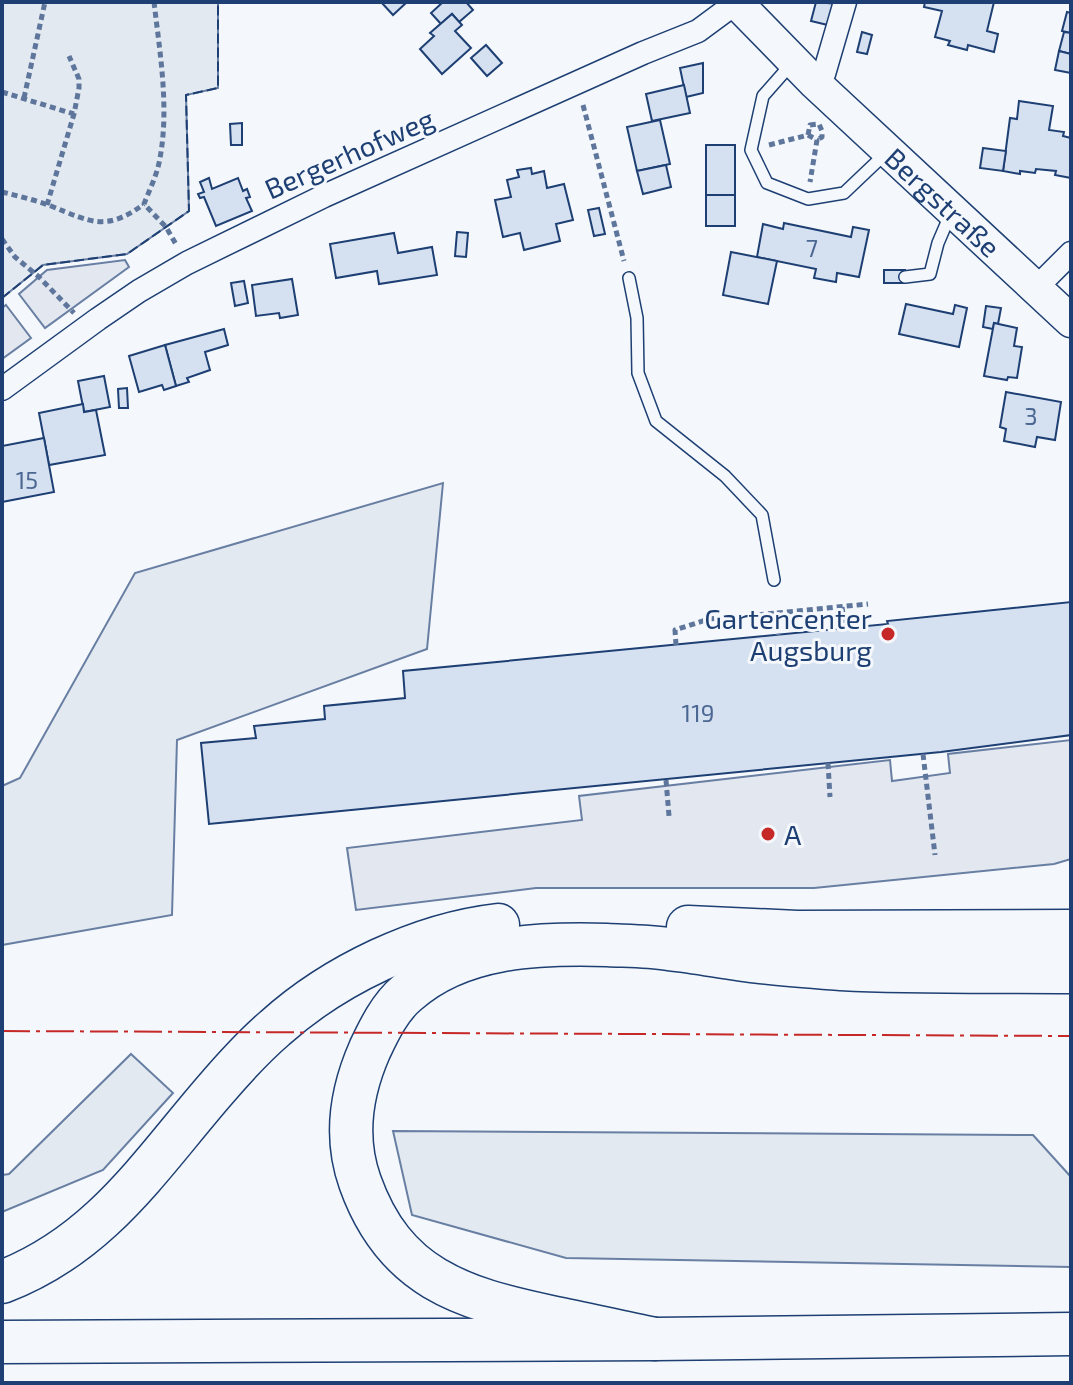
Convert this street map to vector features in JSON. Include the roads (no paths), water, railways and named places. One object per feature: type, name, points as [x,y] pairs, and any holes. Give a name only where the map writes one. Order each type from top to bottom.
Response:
[{"type":"highway","points":[[1001,932],[1038,925],[1071,912]]},
{"type":"highway","points":[[2,1282],[38,1266],[83,1237],[143,1178],[225,1079],[291,1014],[348,976],[415,945],[487,926],[553,921],[797,932],[1071,931]]},
{"type":"highway","points":[[655,1339],[496,1305],[457,1290],[434,1279],[415,1264],[387,1234],[367,1199],[355,1167],[351,1116],[358,1081],[373,1042],[406,993],[438,970],[470,957],[547,945],[668,948],[762,962],[843,969],[1071,972]]},
{"type":"highway","points":[[2,1342],[1071,1334]]},
{"type":"main road","name":"Bergstraße","points":[[736,2],[888,152],[1071,321]]},
{"type":"street","name":"Bergerhofweg","points":[[2,389],[139,291],[187,263],[324,196],[698,31],[736,2]]},
{"type":"street","points":[[804,72],[824,74],[845,2]]},
{"type":"street","points":[[1035,289],[1071,253]]},
{"type":"lane","points":[[804,72],[763,96],[751,150],[767,183],[808,199],[844,193],[888,152]]},
{"type":"lane","points":[[905,277],[930,274],[938,243],[952,211]]},
{"type":"lane","points":[[629,278],[637,318],[638,373],[656,421],[725,476],[762,515],[774,580]]},
{"type":"place","name":"Gartencenter Augsburg","points":[[888,634]]},
{"type":"place","name":"A","points":[[768,834]]}]
